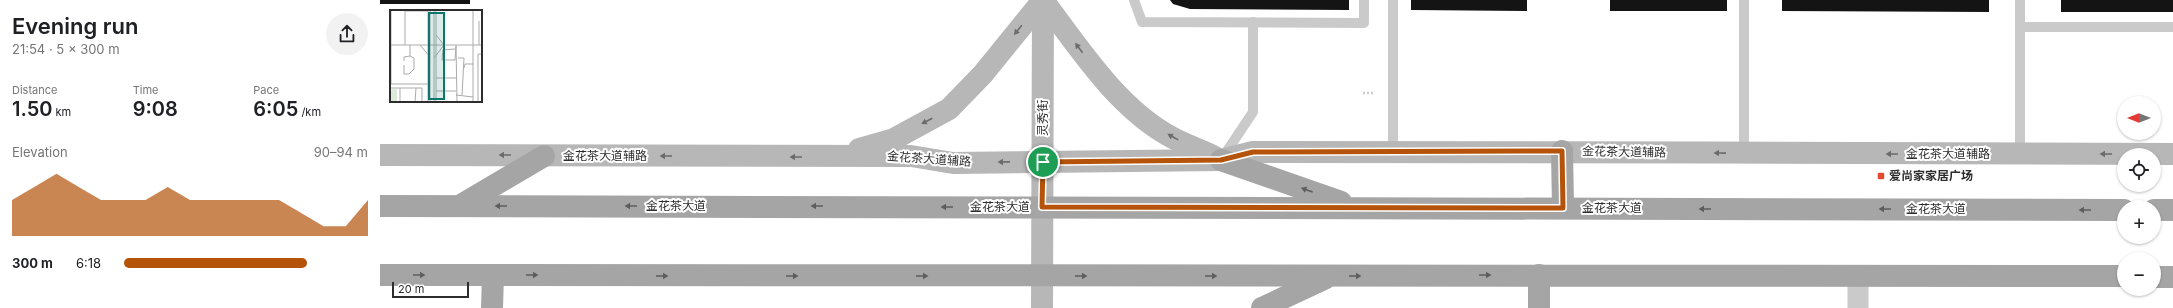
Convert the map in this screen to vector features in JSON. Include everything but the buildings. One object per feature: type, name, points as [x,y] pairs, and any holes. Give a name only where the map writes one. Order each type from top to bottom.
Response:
[{"type":"main road","points":[[1562,151],[1563,208]]},
{"type":"main road","points":[[460,206],[544,156]]},
{"type":"main road","points":[[1221,160],[1357,208]]},
{"type":"main road","name":"金花茶大道","points":[[380,206],[2117,210]]},
{"type":"main road","points":[[2161,210],[2173,210]]},
{"type":"main road","points":[[380,275],[2117,276]]},
{"type":"main road","points":[[492,308],[493,275]]},
{"type":"main road","points":[[1539,275],[1539,308]]},
{"type":"main road","points":[[1262,308],[1332,276]]},
{"type":"main road","points":[[2161,276],[2173,277]]},
{"type":"street","points":[[835,157],[894,139],[949,109],[983,74],[1043,0],[1098,73],[1138,113],[1172,137],[1221,160]]},
{"type":"street","name":"灵秀街","points":[[1042,308],[1043,0]]},
{"type":"street","name":"金花茶大道辅路","points":[[380,155],[911,156],[953,163],[1221,160],[1253,152],[1562,151],[1744,154],[2173,154]]},
{"type":"street","points":[[1858,276],[1858,308]]},
{"type":"lane","points":[[1134,0],[1142,22],[1364,22],[1364,0]]},
{"type":"lane","points":[[1393,0],[1393,152]]},
{"type":"lane","points":[[1744,0],[1744,154]]},
{"type":"lane","points":[[2020,0],[2020,154]]},
{"type":"lane","points":[[1221,160],[1253,112],[1253,22]]},
{"type":"lane","points":[[2020,27],[2173,27]]},
{"type":"place","name":"爱尚家家居广场","points":[[1881,176]]},
{"type":"route","points":[[1562,151],[1563,208],[1042,207],[1043,162],[1221,160],[1253,152],[1562,151]]}]
